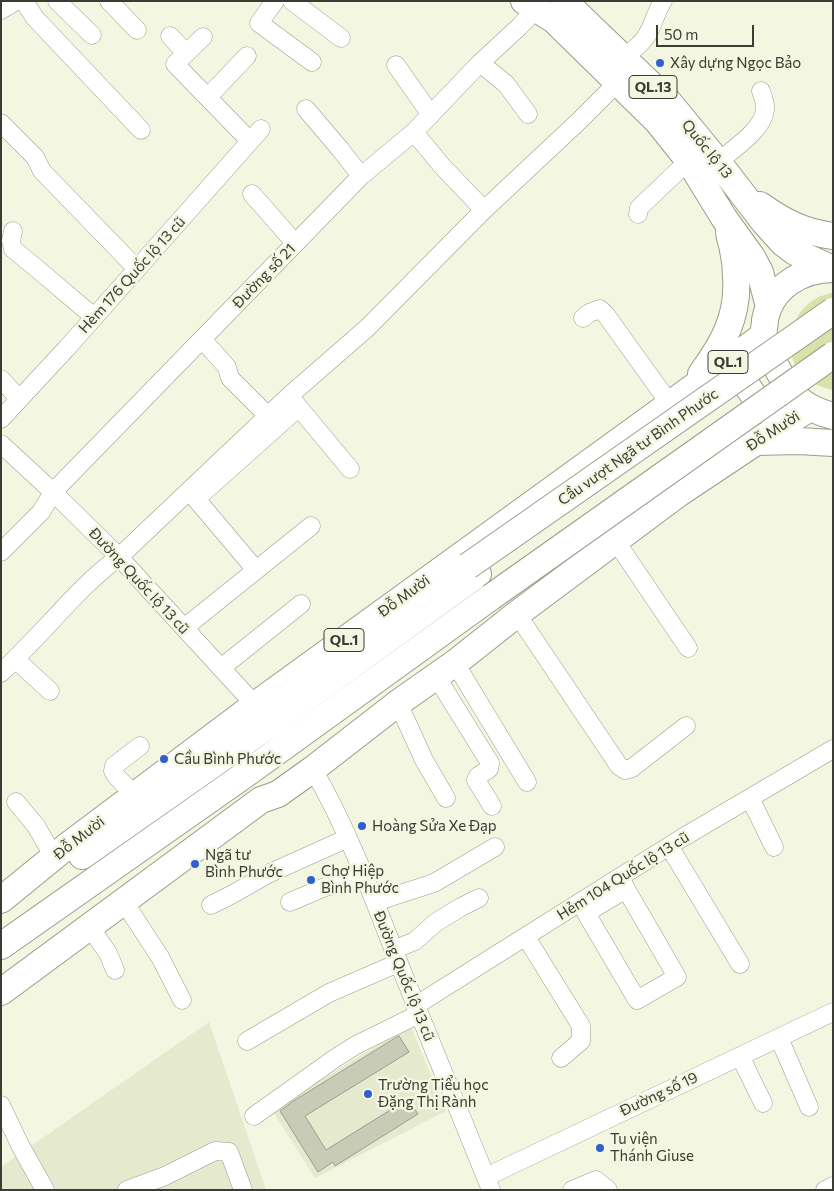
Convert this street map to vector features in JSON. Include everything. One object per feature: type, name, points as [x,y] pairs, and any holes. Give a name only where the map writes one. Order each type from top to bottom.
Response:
[{"type":"highway","name":"Quốc lộ 13","points":[[564,1],[668,101],[726,171],[764,222],[788,248],[832,269]]},
{"type":"highway","name":"Quốc lộ 13","points":[[530,5],[554,20],[657,121],[689,162],[733,233],[752,257],[760,272],[769,307]]},
{"type":"highway","name":"Quốc lộ 13","points":[[620,85],[632,106],[683,166],[719,222],[733,233]]},
{"type":"highway","points":[[726,171],[756,202],[786,222],[808,231],[833,236]]},
{"type":"highway","points":[[692,387],[722,343],[733,316],[736,278],[733,233]]},
{"type":"highway","name":"QL.13","points":[[811,415],[783,379],[766,346],[764,334],[766,317],[775,296],[783,286],[796,277],[811,271],[832,269]]},
{"type":"highway","name":"Cầu vượt Ngã tư Bình Phước","points":[[473,570],[833,311]]},
{"type":"highway","name":"Cầu vượt Ngã tư Bình Phước","points":[[473,570],[833,324]]},
{"type":"highway","name":"Đỗ Mười","points":[[1,919],[65,853],[99,822],[134,795],[262,715],[764,334]]},
{"type":"highway","points":[[502,606],[833,355]]},
{"type":"highway","points":[[733,359],[743,378],[770,414],[811,415]]},
{"type":"highway","points":[[502,606],[833,369]]},
{"type":"highway","name":"Đỗ Mười","points":[[1,946],[301,754],[502,606],[615,540],[678,494],[756,442],[811,415]]},
{"type":"highway","points":[[756,442],[799,440],[833,443]]},
{"type":"highway","name":"Đỗ Mười","points":[[1,900],[262,715],[473,570]]},
{"type":"highway","name":"Đỗ Mười","points":[[1,1004],[94,933],[268,807],[278,794],[301,754],[398,703],[445,669],[502,606]]},
{"type":"highway","name":"Đỗ Mười","points":[[1,992],[260,800],[278,794]]},
{"type":"highway","name":"QL.1","points":[[1,886],[25,867],[65,853]]},
{"type":"street","points":[[1,10],[16,1]]},
{"type":"street","points":[[24,1],[35,18],[141,130]]},
{"type":"street","points":[[57,1],[92,35]]},
{"type":"street","points":[[109,1],[137,30]]},
{"type":"street","points":[[275,1],[259,23],[312,62]]},
{"type":"street","points":[[292,1],[342,38]]},
{"type":"street","points":[[623,58],[647,36],[657,10],[663,1]]},
{"type":"street","name":"Đường số 21","points":[[1,552],[41,512],[53,492],[295,243],[362,176],[414,132],[480,63],[524,22],[530,5]]},
{"type":"street","points":[[170,36],[186,53]]},
{"type":"street","points":[[203,37],[175,64],[208,98],[247,56]]},
{"type":"street","points":[[480,63],[506,84],[528,114]]},
{"type":"street","points":[[396,65],[431,115]]},
{"type":"street","points":[[256,570],[196,498],[484,210],[620,85]]},
{"type":"street","points":[[726,171],[762,121],[766,108],[762,91]]},
{"type":"street","name":"Hèm 176 Quốc lộ 13 cũ","points":[[1,419],[256,135],[208,98]]},
{"type":"street","points":[[306,109],[362,176]]},
{"type":"street","points":[[2,123],[35,157],[42,171],[137,269]]},
{"type":"street","points":[[414,132],[442,166],[484,210]]},
{"type":"street","points":[[638,214],[639,208],[683,166]]},
{"type":"street","points":[[252,194],[295,243]]},
{"type":"street","points":[[12,231],[12,249],[36,266],[94,317]]},
{"type":"street","points":[[583,318],[589,313],[600,309],[670,404]]},
{"type":"street","points":[[202,339],[227,367],[230,378],[268,416]]},
{"type":"street","points":[[1,379],[19,400]]},
{"type":"street","points":[[1,673],[74,596],[268,416],[294,402]]},
{"type":"street","points":[[294,402],[350,468]]},
{"type":"street","name":"Đường Quốc lộ 13 cũ","points":[[1,444],[119,556],[262,715]]},
{"type":"street","points":[[184,628],[312,526]]},
{"type":"street","points":[[615,540],[688,648]]},
{"type":"street","points":[[221,668],[301,604]]},
{"type":"street","points":[[502,606],[619,766],[625,770],[632,768],[686,726]]},
{"type":"street","points":[[15,659],[50,691]]},
{"type":"street","points":[[445,669],[527,782]]},
{"type":"street","points":[[445,669],[490,764],[489,769],[478,776],[476,780],[492,806]]},
{"type":"street","points":[[398,703],[424,760],[446,798]]},
{"type":"street","points":[[134,795],[113,771],[114,766],[140,746]]},
{"type":"street","name":"Hẻm 104 Quốc lộ 13 cũ","points":[[254,1116],[334,1059],[417,1010],[526,937],[623,883],[669,846],[833,749]]},
{"type":"street","name":"Đường Quốc lộ 13 cũ","points":[[301,754],[328,795],[363,872],[417,1010],[489,1183]]},
{"type":"street","points":[[750,798],[774,847]]},
{"type":"street","points":[[16,802],[36,826],[65,853]]},
{"type":"street","points":[[211,905],[270,873],[348,838]]},
{"type":"street","points":[[669,846],[740,964]]},
{"type":"street","points":[[375,902],[434,883],[495,847]]},
{"type":"street","points":[[290,902],[363,872]]},
{"type":"street","points":[[623,883],[677,977],[637,1000],[586,913],[623,883]]},
{"type":"street","points":[[247,1041],[396,956],[435,923],[479,898]]},
{"type":"street","points":[[128,908],[160,958],[182,1000]]},
{"type":"street","points":[[94,933],[108,953],[115,970]]},
{"type":"street","points":[[526,937],[581,1026],[581,1041],[561,1058]]},
{"type":"street","name":"Đường số 19","points":[[489,1183],[740,1056],[833,1012]]},
{"type":"street","points":[[779,1038],[809,1107]]},
{"type":"street","points":[[740,1056],[763,1103]]},
{"type":"street","points":[[1,1105],[21,1147],[45,1190]]},
{"type":"street","points":[[127,1190],[165,1176],[215,1151],[228,1152],[243,1190]]},
{"type":"street","points":[[572,1190],[596,1180],[608,1190]]},
{"type":"street","points":[[825,1190],[833,1186]]},
{"type":"shaded area","points":[[209,1022],[266,1190],[1,1190],[1,1167]]},
{"type":"shaded area","name":"Trường Tiểu học Đặng Thị Rành","points":[[410,1025],[446,1111],[315,1178],[272,1110]]},
{"type":"green space","points":[[833,293],[833,390],[814,384],[806,379],[793,360],[790,347],[794,323],[800,312],[809,303]]},
{"type":"building","points":[[399,1036],[409,1052],[305,1116],[326,1150],[408,1099],[418,1114],[335,1166],[333,1162],[318,1172],[280,1111]]},
{"type":"place","name":"Xây dựng Ngọc Bảo","points":[[660,63]]},
{"type":"place","name":"Cầu Bình Phước","points":[[164,759]]},
{"type":"place","name":"Hoàng Sửa Xe Đạp","points":[[362,826]]},
{"type":"place","name":"Ngã tư Bình Phước","points":[[195,864]]},
{"type":"place","name":"Chợ Hiệp Bình Phước","points":[[311,880]]},
{"type":"place","name":"Trường Tiểu học Đặng Thị Rành","points":[[368,1094]]},
{"type":"place","name":"Tu viện Thánh Giuse","points":[[600,1148]]}]
